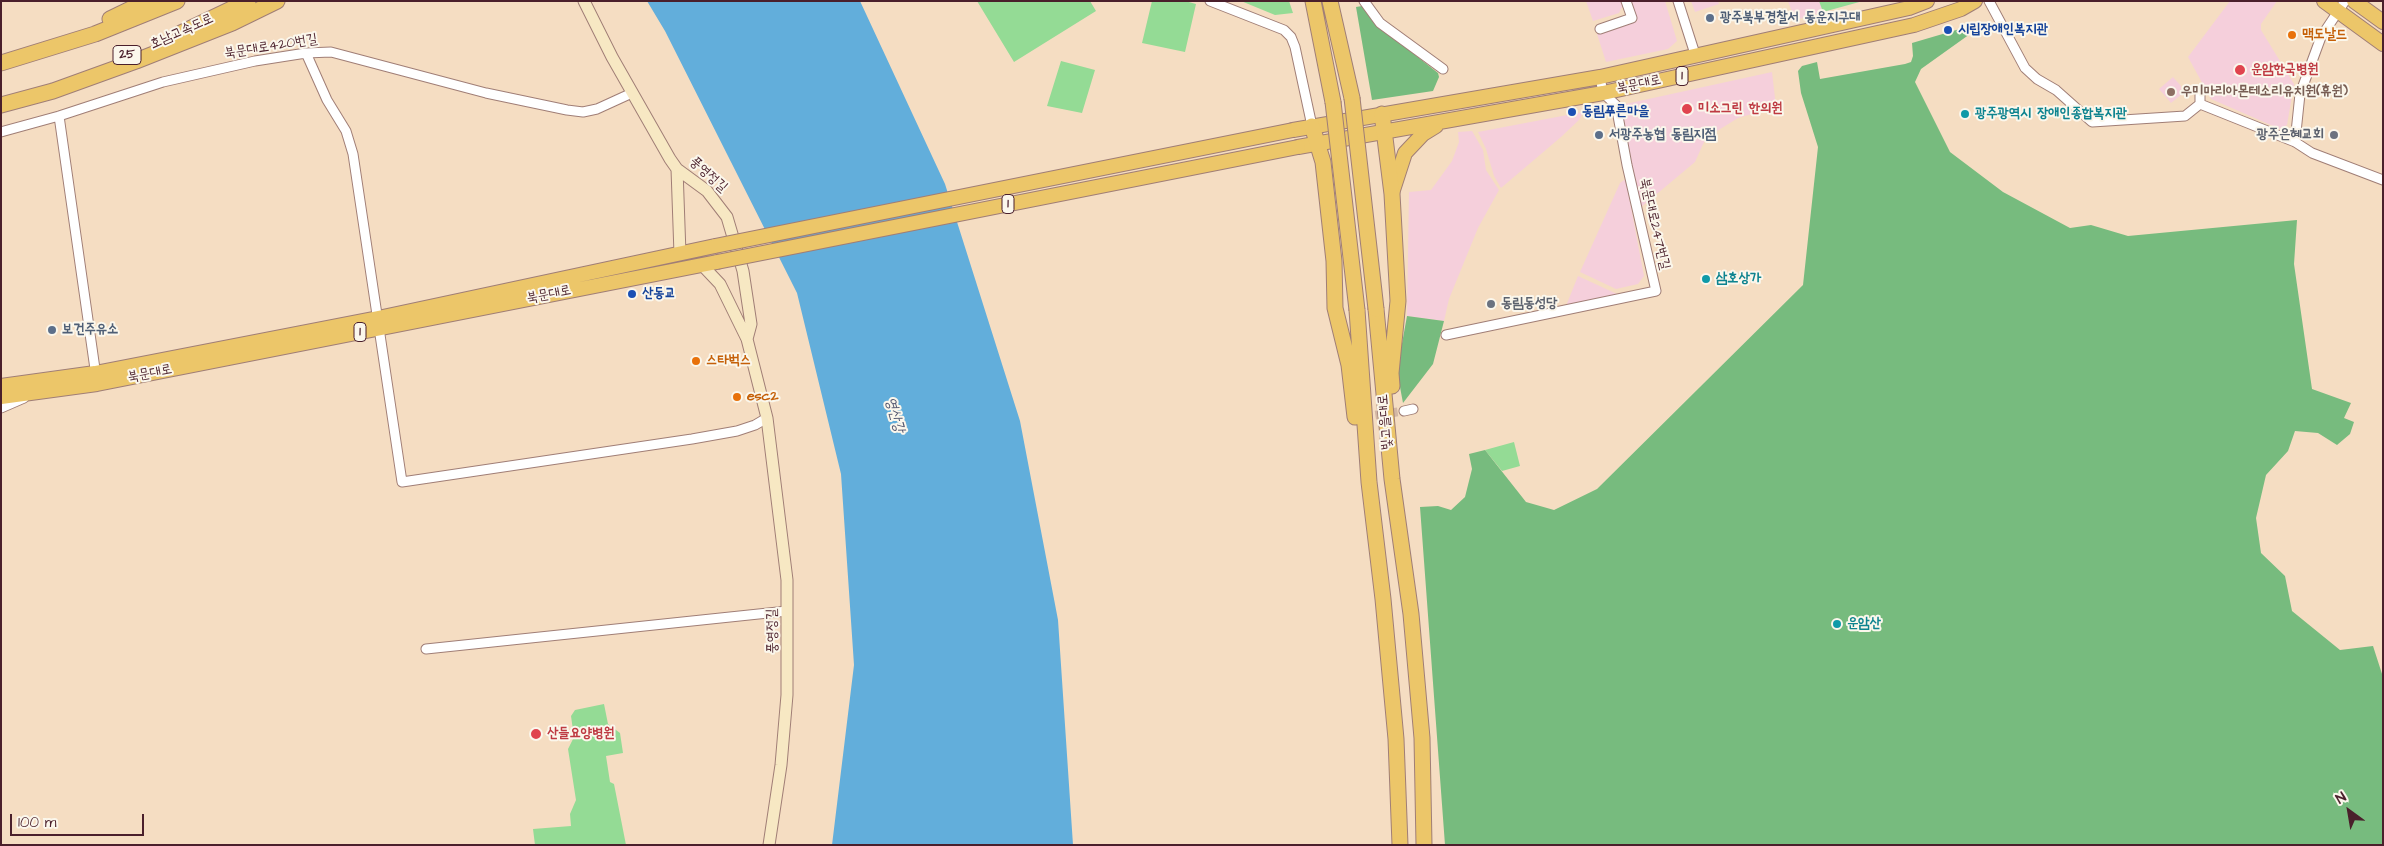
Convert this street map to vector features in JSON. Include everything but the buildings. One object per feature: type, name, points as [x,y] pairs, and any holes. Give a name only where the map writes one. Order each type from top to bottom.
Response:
[{"type":"highway","points":[[1,53],[86,29],[147,1]]},
{"type":"highway","name":"25","points":[[1,62],[95,34],[177,1]]},
{"type":"highway","name":"호남고속도로","points":[[1,97],[106,64],[197,26],[248,1]]},
{"type":"highway","points":[[1,105],[53,91],[136,61],[232,23],[278,1]]},
{"type":"highway","name":"빛고을대로","points":[[1313,1],[1333,102],[1357,310],[1369,482],[1383,599],[1396,739],[1400,845]]},
{"type":"highway","name":"빛고을대로","points":[[1330,1],[1352,98],[1376,309],[1392,480],[1412,614],[1422,738],[1424,845]]},
{"type":"highway","points":[[1382,114],[1392,194],[1398,301],[1391,373],[1395,424],[1392,480]]},
{"type":"highway","points":[[1312,126],[1323,162],[1329,214],[1335,308],[1349,364],[1356,426],[1369,482]]},
{"type":"main road","name":"북문대로","points":[[379,323],[715,246],[1312,126],[1600,77],[1695,54],[1909,8],[1927,1]]},
{"type":"main road","name":"북문대로","points":[[1,398],[34,394],[96,379],[379,323],[702,265],[1298,147],[1602,93],[1914,25],[1961,9],[1975,1]]},
{"type":"main road","points":[[2324,1],[2341,6],[2383,44]]},
{"type":"main road","points":[[2354,1],[2383,22]]},
{"type":"main road","points":[[1392,194],[1405,153],[1422,134],[1443,122]]},
{"type":"main road","name":"북문대로","points":[[1,386],[96,379]]},
{"type":"street","name":"풍영정길","points":[[584,1],[632,93],[677,169],[706,191],[718,204],[731,226],[744,271],[752,324],[747,339],[767,418],[784,548],[787,611],[787,695],[781,765],[770,845]]},
{"type":"street","points":[[1210,1],[1284,30],[1291,37],[1295,47],[1312,126]]},
{"type":"street","points":[[1364,1],[1380,23],[1443,70]]},
{"type":"street","points":[[1600,29],[1632,18],[1626,1]]},
{"type":"street","points":[[1678,1],[1695,54]]},
{"type":"street","points":[[1989,1],[2025,68],[2037,79],[2056,90],[2092,122],[2185,116],[2200,99],[2295,142],[2312,153],[2383,180]]},
{"type":"street","points":[[2295,142],[2300,94],[2321,37],[2341,6]]},
{"type":"street","name":"북문대로420번길","points":[[1,132],[59,116],[163,82],[255,61],[306,53],[330,52],[486,93],[583,112],[597,109],[632,93]]},
{"type":"street","points":[[306,53],[319,83],[350,141],[359,184],[402,482],[692,439],[737,431],[755,425],[767,418]]},
{"type":"street","points":[[1600,77],[1602,93]]},
{"type":"street","name":"북문대로247번길","points":[[1446,335],[1656,291],[1627,164],[1616,105],[1602,93]]},
{"type":"street","points":[[59,116],[96,379]]},
{"type":"street","points":[[677,169],[680,254]]},
{"type":"street","points":[[702,265],[720,284],[747,339]]},
{"type":"street","points":[[1,408],[34,394]]},
{"type":"street","points":[[426,650],[787,611]]},
{"type":"shaded area","points":[[1586,1],[1622,1],[1623,5],[1619,13],[1593,21]]},
{"type":"shaded area","points":[[1630,1],[1665,1],[1677,41],[1668,49],[1606,62],[1597,34],[1637,21]]},
{"type":"shaded area","points":[[1691,1],[1718,1],[1719,4],[1695,12]]},
{"type":"shaded area","points":[[1788,1],[1863,1],[1795,20]]},
{"type":"shaded area","name":"운암한국병원","points":[[2230,1],[2277,1],[2261,24],[2261,30],[2294,84],[2287,125],[2280,129],[2211,99],[2188,57]]},
{"type":"shaded area","points":[[1772,72],[1776,107],[1738,118],[1717,131],[1704,142],[1695,162],[1640,208],[1621,105]]},
{"type":"shaded area","name":"우미마리아몬테소리유치원(휴원)","points":[[2173,77],[2181,86],[2181,95],[2171,103],[2159,89]]},
{"type":"shaded area","points":[[1583,112],[1579,120],[1561,137],[1501,188],[1494,176],[1486,149],[1478,132]]},
{"type":"shaded area","points":[[1472,131],[1483,150],[1486,170],[1499,190],[1478,228],[1449,299],[1444,321],[1407,316],[1409,192],[1431,190],[1452,161],[1459,142],[1458,132]]},
{"type":"shaded area","points":[[1624,180],[1626,181],[1644,276],[1638,284],[1616,289],[1580,272],[1620,183]]},
{"type":"shaded area","points":[[1578,276],[1617,294],[1617,296],[1566,306]]},
{"type":"green space","points":[[977,1],[1090,1],[1096,11],[1014,62]]},
{"type":"green space","points":[[1152,1],[1185,1],[1196,4],[1185,52],[1142,43]]},
{"type":"green space","points":[[1241,1],[1289,1],[1293,13],[1275,15]]},
{"type":"green space","points":[[1819,1],[1863,1],[1823,12]]},
{"type":"green space","points":[[1362,6],[1376,24],[1438,73],[1439,77],[1433,91],[1372,100],[1356,7]]},
{"type":"green space","points":[[1963,28],[1970,34],[1921,69],[1915,82],[1950,152],[2003,192],[2070,228],[2091,225],[2128,236],[2297,220],[2294,264],[2312,389],[2351,403],[2344,418],[2354,422],[2350,434],[2337,445],[2318,433],[2295,431],[2288,451],[2266,475],[2256,518],[2261,553],[2285,576],[2292,611],[2340,650],[2373,646],[2383,677],[2383,845],[1445,845],[1420,507],[1438,506],[1451,510],[1465,497],[1472,469],[1469,454],[1485,450],[1526,502],[1554,510],[1597,489],[1803,285],[1818,147],[1801,93],[1798,71],[1802,66],[1817,62],[1820,79],[1905,64],[1911,62],[1913,56],[1912,43]]},
{"type":"green space","points":[[1061,61],[1095,70],[1082,113],[1047,106]]},
{"type":"green space","points":[[1407,316],[1444,321],[1433,364],[1403,403],[1397,371]]},
{"type":"green space","points":[[1514,442],[1520,466],[1502,471],[1485,450]]},
{"type":"green space","points":[[604,704],[608,724],[620,733],[623,753],[606,756],[610,782],[614,784],[626,845],[535,845],[533,829],[571,826],[570,814],[576,800],[568,749],[574,737],[571,716],[575,710]]},
{"type":"water","name":"영산강","points":[[647,1],[860,1],[945,184],[1020,421],[1058,620],[1073,845],[832,845],[854,665],[841,474],[797,293],[665,31]]},
{"type":"tunnel","points":[[1362,417],[1404,411]]},
{"type":"place","name":"광주북부경찰서 동운지구대","points":[[1710,18]]},
{"type":"place","name":"시립장애인복지관","points":[[1948,30]]},
{"type":"place","name":"맥도날드","points":[[2292,35]]},
{"type":"place","name":"운암한국병원","points":[[2240,70]]},
{"type":"place","name":"우미마리아몬테소리유치원(휴원)","points":[[2171,92]]},
{"type":"place","name":"미소그린 한의원","points":[[1687,109]]},
{"type":"place","name":"동림푸른마을","points":[[1572,112]]},
{"type":"place","name":"광주광역시 장애인종합복지관","points":[[1965,114]]},
{"type":"place","name":"서광주농협 동림지점","points":[[1599,135]]},
{"type":"place","name":"광주은혜교회","points":[[2334,135]]},
{"type":"place","name":"삼호상가","points":[[1706,279]]},
{"type":"place","name":"산동교","points":[[632,294]]},
{"type":"place","name":"동림동성당","points":[[1491,304]]},
{"type":"place","name":"보건주유소","points":[[52,330]]},
{"type":"place","name":"스타벅스","points":[[696,361]]},
{"type":"place","name":"esc2","points":[[737,397]]},
{"type":"place","name":"운암산","points":[[1837,624]]},
{"type":"place","name":"산들요양병원","points":[[536,734]]}]
